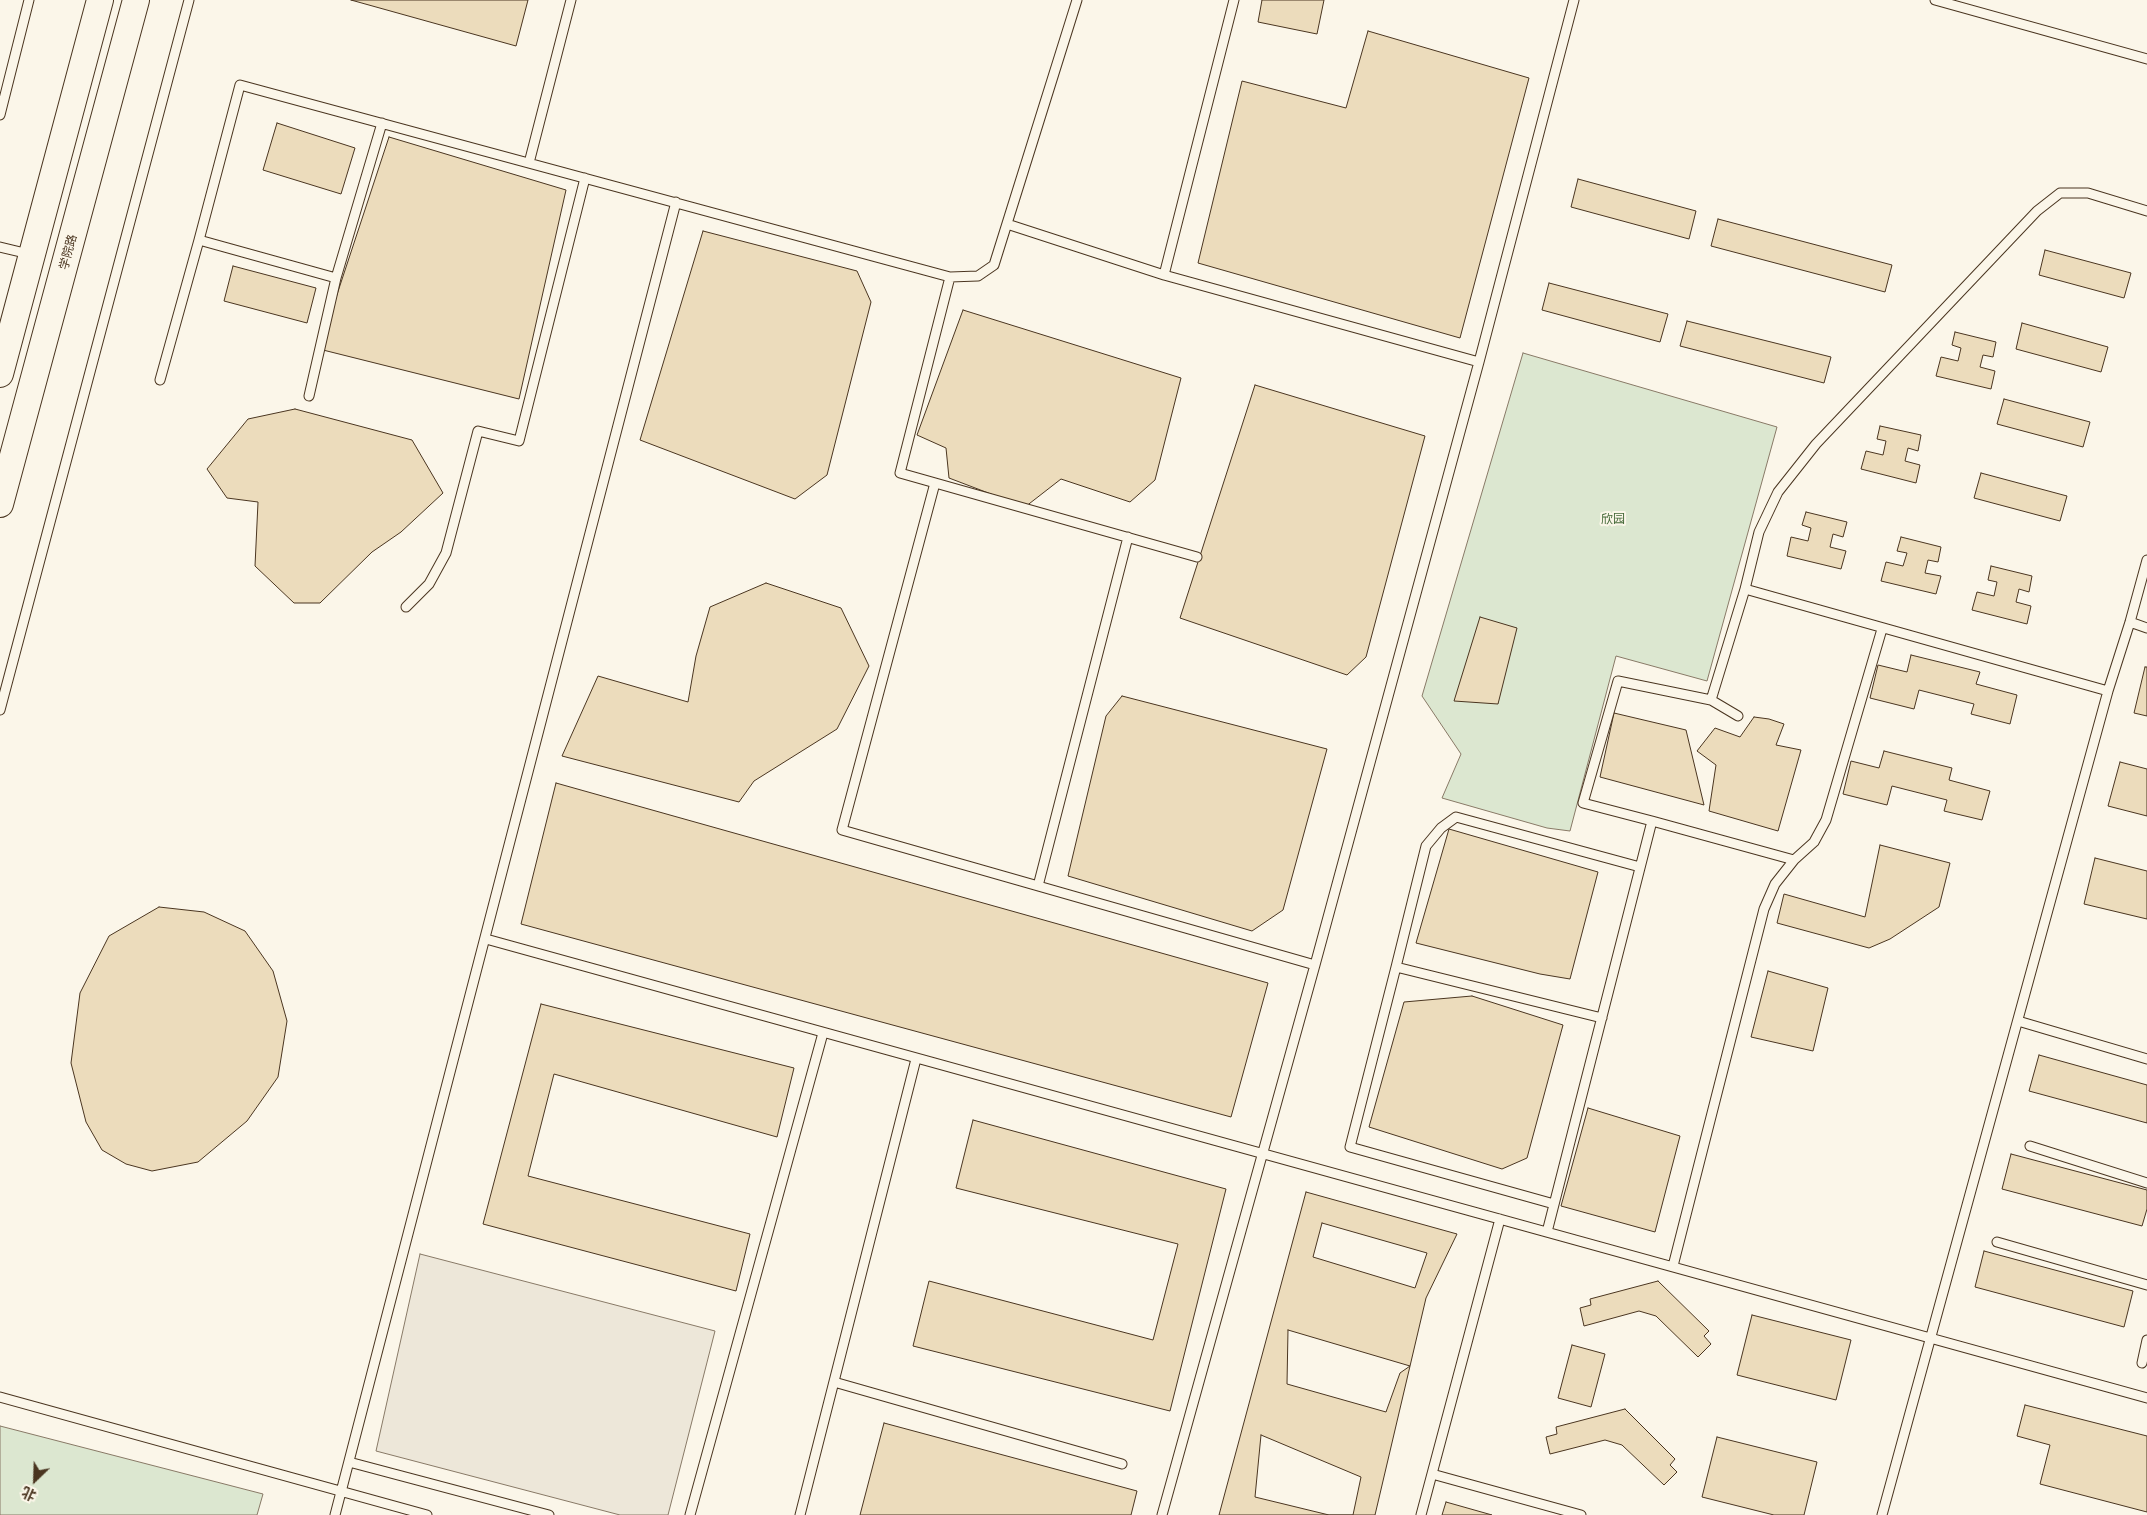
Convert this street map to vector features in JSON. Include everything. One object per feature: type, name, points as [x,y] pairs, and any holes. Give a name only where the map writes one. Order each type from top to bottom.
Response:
[{"type":"main road","points":[[0,374],[100,0]]},
{"type":"main road","name":"学院路","points":[[0,504],[136,0]]},
{"type":"lane","points":[[0,115],[30,0]]},
{"type":"lane","points":[[0,710],[190,0]]},
{"type":"lane","points":[[529,163],[571,0]]},
{"type":"lane","points":[[160,380],[240,85],[950,277],[978,276],[994,265],[1076,0]]},
{"type":"lane","points":[[1164,275],[1234,0]]},
{"type":"lane","points":[[1162,1515],[1315,965],[1479,362],[1574,0]]},
{"type":"lane","points":[[1935,0],[2147,59]]},
{"type":"lane","points":[[309,396],[336,278],[382,124]]},
{"type":"lane","points":[[406,607],[428,584],[446,554],[478,431],[519,442],[585,178]]},
{"type":"lane","points":[[1711,700],[1745,589],[1759,532],[1778,492],[1816,444],[2037,211],[2060,193],[2088,193],[2147,211]]},
{"type":"lane","points":[[335,1515],[486,940],[676,202]]},
{"type":"lane","points":[[1007,224],[1164,275],[1479,362]]},
{"type":"lane","points":[[199,240],[336,278]]},
{"type":"lane","points":[[0,248],[32,255]]},
{"type":"lane","points":[[950,277],[900,473],[1197,557]]},
{"type":"lane","points":[[935,482],[842,830],[1315,965]]},
{"type":"lane","points":[[1038,886],[1128,537]]},
{"type":"lane","points":[[1882,1515],[2108,691],[2147,560]]},
{"type":"lane","points":[[1745,589],[2108,691]]},
{"type":"lane","points":[[2130,622],[2147,628]]},
{"type":"lane","points":[[1673,1266],[1764,909],[1775,884],[1794,860],[1814,842],[1826,820],[1882,629]]},
{"type":"lane","points":[[1738,716],[1711,700],[1618,681],[1582,803],[1794,860]]},
{"type":"lane","points":[[1554,1204],[1350,1147],[1426,846],[1441,828],[1456,817],[1640,868]]},
{"type":"lane","points":[[1547,1232],[1652,821]]},
{"type":"lane","points":[[486,940],[1932,1337],[2147,1398]]},
{"type":"lane","points":[[1396,967],[1602,1018]]},
{"type":"lane","points":[[2018,1021],[2147,1059]]},
{"type":"lane","points":[[690,1515],[823,1033]]},
{"type":"lane","points":[[800,1515],[916,1059]]},
{"type":"lane","points":[[2030,1146],[2147,1183]]},
{"type":"lane","points":[[1421,1515],[1500,1219]]},
{"type":"lane","points":[[1997,1242],[2147,1285]]},
{"type":"lane","points":[[2142,1363],[2147,1340]]},
{"type":"lane","points":[[834,1382],[1122,1464]]},
{"type":"lane","points":[[0,1397],[427,1515]]},
{"type":"lane","points":[[349,1462],[549,1515]]},
{"type":"lane","points":[[1432,1474],[1581,1515]]},
{"type":"green space","name":"欣园","points":[[1523,353],[1777,427],[1707,681],[1616,656],[1570,831],[1547,828],[1442,798],[1461,754],[1422,696]]},
{"type":"green space","points":[[0,1426],[263,1494],[257,1515],[0,1515]]},
{"type":"shaded area","points":[[420,1254],[715,1331],[668,1515],[620,1515],[376,1451]]},
{"type":"building","points":[[351,0],[528,0],[516,46]]},
{"type":"building","points":[[1262,0],[1324,0],[1317,34],[1258,22]]},
{"type":"building","points":[[1368,31],[1529,78],[1460,338],[1198,263],[1242,81],[1346,108]]},
{"type":"building","points":[[277,123],[355,148],[341,194],[263,170]]},
{"type":"building","points":[[389,137],[566,190],[519,399],[319,349]]},
{"type":"building","points":[[1578,179],[1696,211],[1689,239],[1571,207]]},
{"type":"building","points":[[1718,219],[1892,265],[1885,292],[1711,246]]},
{"type":"building","points":[[703,231],[857,271],[871,302],[827,475],[795,499],[640,440]]},
{"type":"building","points":[[2045,250],[2131,273],[2124,298],[2039,275]]},
{"type":"building","points":[[233,266],[316,288],[307,323],[224,301]]},
{"type":"building","points":[[1549,283],[1668,314],[1660,342],[1542,310]]},
{"type":"building","points":[[963,310],[1181,378],[1155,480],[1130,502],[1061,479],[1025,507],[949,478],[946,448],[917,435]]},
{"type":"building","points":[[1687,321],[1831,357],[1824,383],[1680,346]]},
{"type":"building","points":[[2022,323],[2108,347],[2101,372],[2016,349]]},
{"type":"building","points":[[1955,332],[1996,342],[1993,357],[1983,355],[1980,367],[1995,371],[1991,389],[1936,376],[1941,357],[1958,361],[1961,348],[1952,345]]},
{"type":"building","points":[[1255,385],[1425,436],[1366,657],[1347,675],[1180,618]]},
{"type":"building","points":[[2004,399],[2090,422],[2083,447],[1997,424]]},
{"type":"building","points":[[295,409],[412,440],[443,493],[401,532],[372,552],[320,603],[294,603],[255,566],[258,502],[227,498],[207,469],[248,419]]},
{"type":"building","points":[[1880,426],[1921,435],[1918,451],[1908,448],[1905,461],[1920,465],[1916,483],[1861,469],[1866,451],[1883,455],[1886,441],[1877,439]]},
{"type":"building","points":[[1981,473],[2067,496],[2060,521],[1974,498]]},
{"type":"building","points":[[1806,512],[1847,522],[1843,537],[1833,534],[1830,547],[1846,551],[1841,569],[1787,556],[1791,537],[1808,541],[1811,528],[1802,525]]},
{"type":"building","points":[[1901,537],[1941,547],[1938,562],[1928,560],[1925,573],[1941,576],[1936,594],[1881,581],[1886,562],[1903,566],[1907,553],[1897,551]]},
{"type":"building","points":[[1991,566],[2032,576],[2029,592],[2019,589],[2016,602],[2031,606],[2027,624],[1972,610],[1977,592],[1994,596],[1997,582],[1988,580]]},
{"type":"building","points":[[766,583],[841,608],[869,666],[837,729],[754,781],[739,802],[562,756],[598,676],[688,702],[696,656],[710,607]]},
{"type":"building","points":[[1480,617],[1517,628],[1498,704],[1454,701]]},
{"type":"building","points":[[1911,655],[1980,672],[1976,684],[2017,695],[2010,724],[1971,714],[1974,704],[1919,690],[1914,709],[1870,698],[1878,665],[1907,672]]},
{"type":"building","points":[[2145,667],[2147,667],[2147,716],[2134,713]]},
{"type":"building","points":[[1122,696],[1327,749],[1283,910],[1252,931],[1068,876],[1106,716]]},
{"type":"building","points":[[1614,713],[1686,730],[1704,805],[1600,777]]},
{"type":"building","points":[[1754,717],[1784,724],[1776,745],[1801,750],[1778,831],[1709,811],[1716,765],[1697,751],[1715,728],[1740,737]]},
{"type":"building","points":[[1884,751],[1952,768],[1949,780],[1990,791],[1982,820],[1944,811],[1947,800],[1892,786],[1887,805],[1843,794],[1851,761],[1879,768]]},
{"type":"building","points":[[2120,762],[2147,769],[2147,816],[2108,806]]},
{"type":"building","points":[[556,783],[1268,983],[1231,1117],[521,924]]},
{"type":"building","points":[[1449,829],[1598,872],[1570,979],[1540,974],[1416,943]]},
{"type":"building","points":[[1880,845],[1950,863],[1939,907],[1890,939],[1869,948],[1777,923],[1784,894],[1865,917]]},
{"type":"building","points":[[2095,858],[2147,871],[2147,919],[2084,904]]},
{"type":"building","points":[[159,907],[204,912],[245,931],[273,971],[287,1021],[278,1077],[247,1121],[198,1162],[152,1171],[126,1164],[102,1150],[86,1122],[71,1063],[80,993],[109,936]]},
{"type":"building","points":[[1768,971],[1828,988],[1813,1051],[1751,1037]]},
{"type":"building","points":[[1472,996],[1563,1025],[1527,1158],[1502,1169],[1369,1127],[1404,1002]]},
{"type":"building","points":[[541,1004],[794,1068],[777,1137],[554,1074],[528,1176],[750,1234],[736,1291],[483,1224]]},
{"type":"building","points":[[2039,1055],[2147,1085],[2147,1123],[2029,1091]]},
{"type":"building","points":[[1588,1108],[1680,1136],[1655,1232],[1561,1206]]},
{"type":"building","points":[[973,1120],[1226,1189],[1170,1411],[913,1346],[929,1281],[1153,1340],[1178,1244],[956,1188]]},
{"type":"building","points":[[2011,1154],[2147,1190],[2147,1209],[2142,1226],[2002,1189]]},
{"type":"building","points":[[1306,1192],[1457,1234],[1426,1298],[1375,1515],[1219,1515]]},
{"type":"building","points":[[1322,1223],[1427,1253],[1415,1288],[1313,1257]]},
{"type":"building","points":[[1984,1251],[2133,1291],[2124,1327],[1975,1287]]},
{"type":"building","points":[[1658,1281],[1709,1331],[1704,1336],[1711,1344],[1698,1357],[1656,1316],[1639,1311],[1584,1326],[1580,1308],[1591,1305],[1590,1299]]},
{"type":"building","points":[[1752,1315],[1851,1340],[1836,1400],[1737,1375]]},
{"type":"building","points":[[1288,1330],[1410,1366],[1400,1373],[1386,1412],[1287,1384]]},
{"type":"building","points":[[1572,1345],[1605,1354],[1591,1407],[1558,1398]]},
{"type":"building","points":[[2025,1405],[2147,1436],[2147,1512],[2040,1484],[2050,1445],[2017,1436]]},
{"type":"building","points":[[1625,1409],[1675,1459],[1670,1465],[1677,1472],[1664,1485],[1622,1445],[1605,1440],[1550,1454],[1546,1437],[1557,1434],[1556,1427]]},
{"type":"building","points":[[884,1423],[1137,1491],[1131,1515],[860,1515]]},
{"type":"building","points":[[1261,1435],[1361,1477],[1353,1515],[1329,1515],[1255,1497]]},
{"type":"building","points":[[1717,1437],[1817,1462],[1804,1515],[1774,1515],[1702,1497]]},
{"type":"building","points":[[1446,1502],[1492,1515],[1442,1515]]}]
